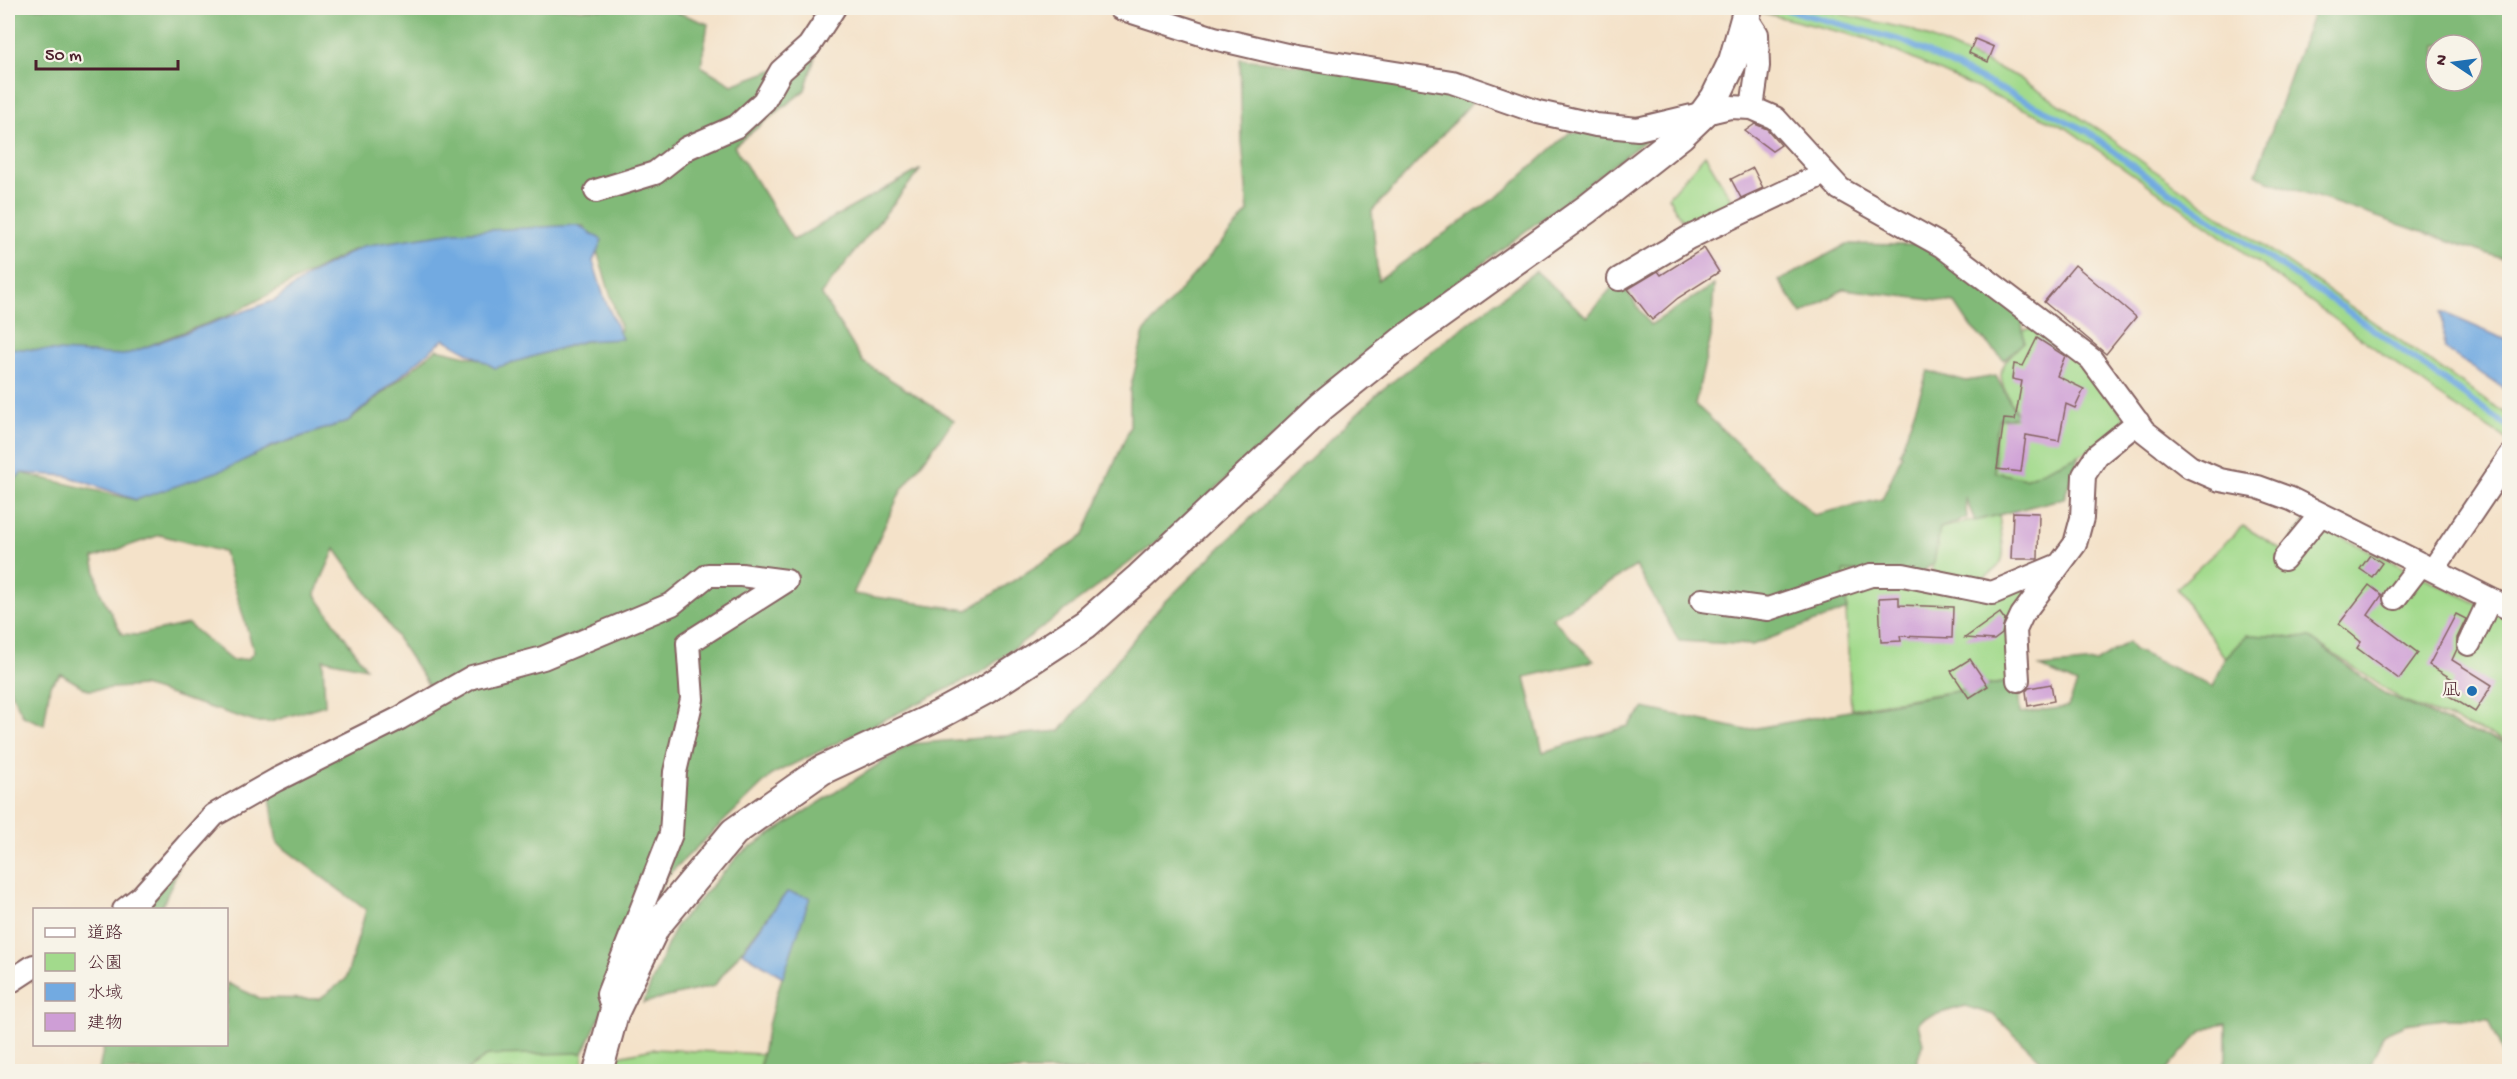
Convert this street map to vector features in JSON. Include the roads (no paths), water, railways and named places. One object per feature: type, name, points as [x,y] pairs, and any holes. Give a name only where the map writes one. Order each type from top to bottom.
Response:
[{"type":"street","points":[[596,191],[655,173],[687,148],[737,126],[764,101],[781,71],[809,46],[834,8]]},
{"type":"street","points":[[1120,8],[1214,38],[1295,57],[1452,82],[1538,112],[1596,125],[1638,129],[1730,107],[1752,108],[1775,118],[1840,189],[1942,246],[2091,359],[2144,431],[2190,467],[2220,480],[2258,487],[2291,499],[2500,604],[2469,644]]},
{"type":"street","points":[[598,1071],[614,1012],[655,927],[734,832],[822,770],[937,716],[984,690],[1086,624],[1140,577],[1322,406],[1404,340],[1641,169],[1704,113],[1715,98],[1732,61],[1747,12]]},
{"type":"street","points":[[1747,12],[1757,34],[1758,66],[1752,108]]},
{"type":"street","points":[[1619,279],[1688,238],[1826,173]]},
{"type":"street","points":[[2018,680],[2015,630],[2022,615],[2075,544],[2080,527],[2084,475],[2097,455],[2138,422]]},
{"type":"street","points":[[2396,598],[2427,567],[2510,456]]},
{"type":"street","points":[[2284,559],[2321,514]]},
{"type":"street","points":[[1702,600],[1768,609],[1871,574],[1903,575],[1992,593],[2060,565]]},
{"type":"street","points":[[125,908],[141,897],[214,815],[276,780],[400,718],[472,677],[543,658],[672,604],[708,575],[741,575],[786,581],[688,643],[692,699],[676,764],[671,834],[608,994],[614,1012]]},
{"type":"street","points":[[8,983],[33,967]]},
{"type":"water","points":[[578,225],[602,240],[593,261],[604,297],[622,339],[584,341],[495,368],[444,339],[348,421],[273,446],[228,468],[136,500],[67,476],[21,473],[8,488],[8,348],[124,355],[275,300],[312,273],[363,246],[455,232]]},
{"type":"water","points":[[2442,312],[2509,341],[2509,392],[2445,349]]},
{"type":"water","points":[[787,892],[810,897],[783,977],[742,952]]},
{"type":"waterway","points":[[1781,8],[1903,41],[2087,131],[2145,175],[2342,307],[2510,428]]},
{"type":"place","name":"凪","points":[[2472,691]]}]
